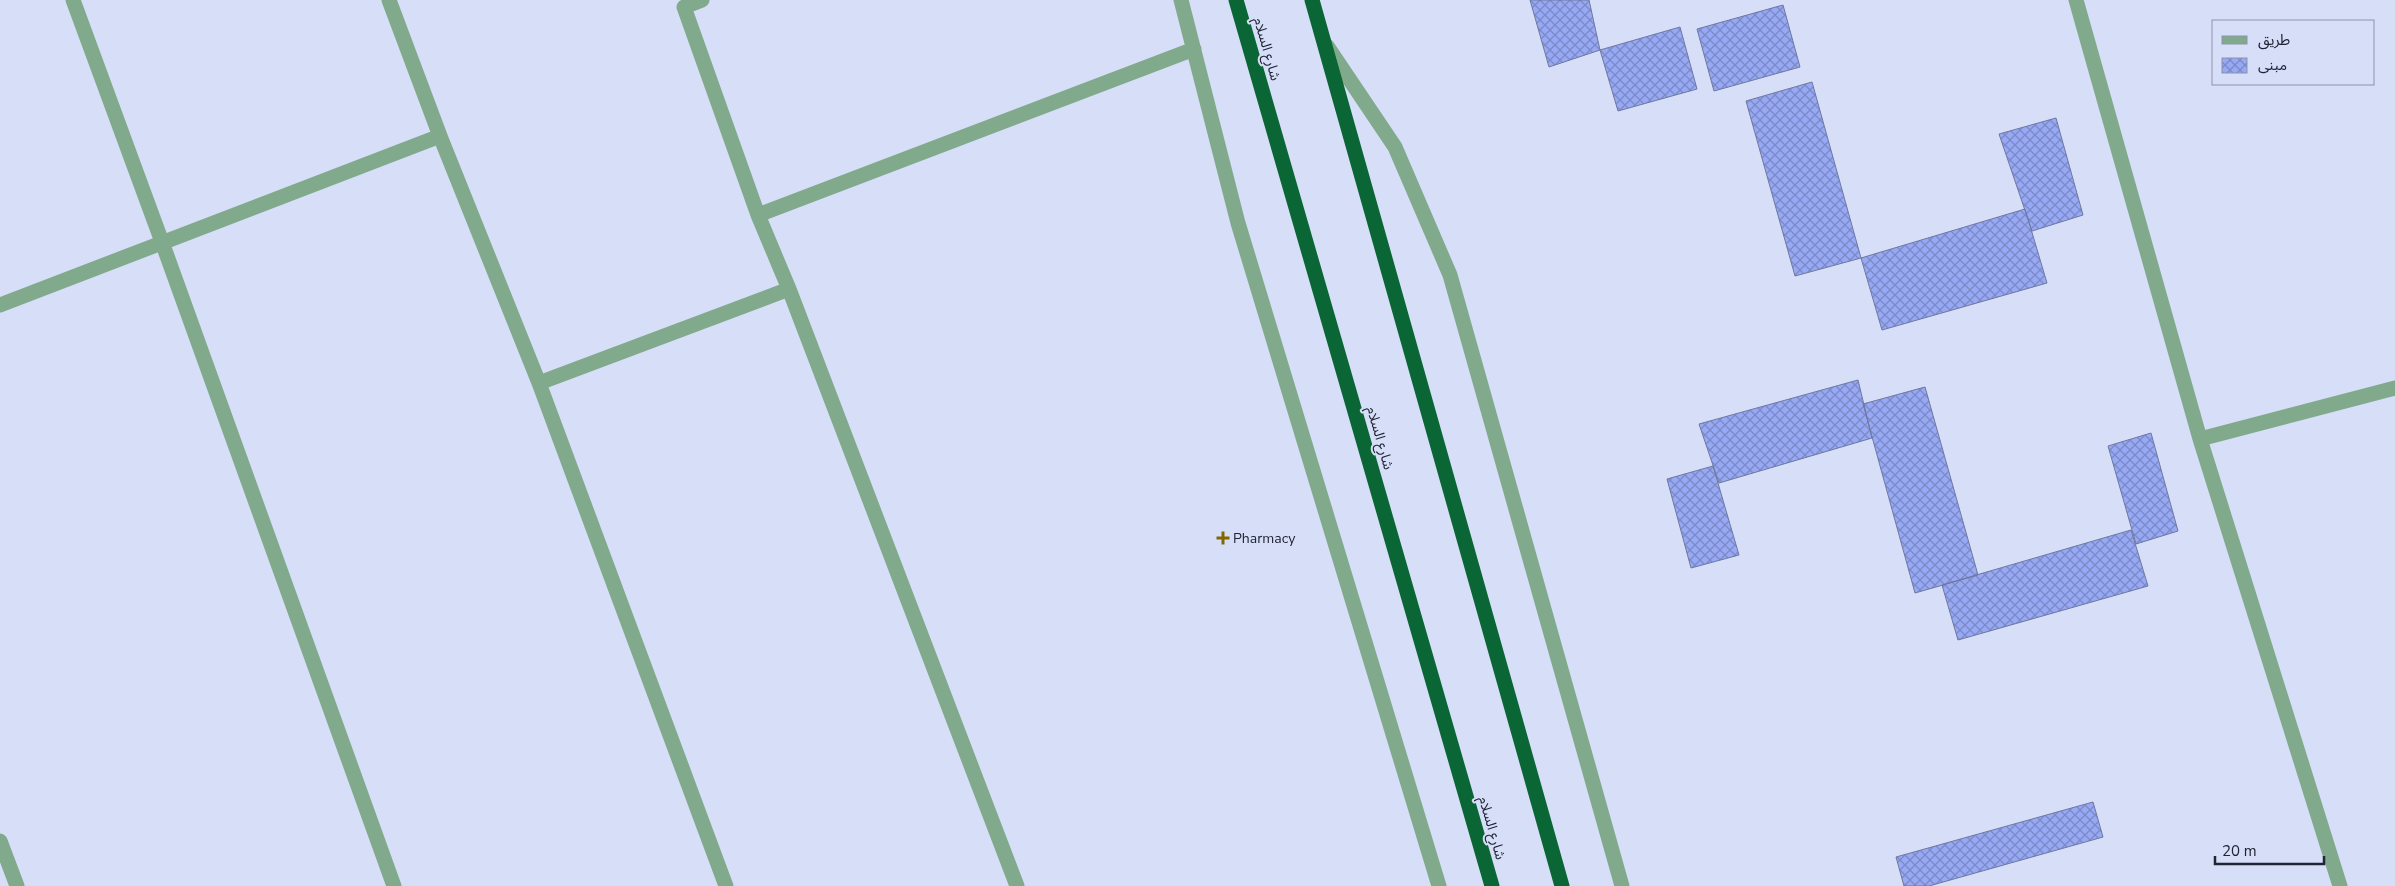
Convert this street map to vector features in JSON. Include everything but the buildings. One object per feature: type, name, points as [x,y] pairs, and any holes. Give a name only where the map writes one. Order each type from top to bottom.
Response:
[{"type":"highway","name":"شارع السلام","points":[[1236,0],[1492,886]]},
{"type":"highway","points":[[1312,0],[1562,886]]},
{"type":"street","points":[[73,0],[394,886]]},
{"type":"street","points":[[389,0],[440,136],[539,383],[726,886]]},
{"type":"street","points":[[702,0],[682,4],[758,215],[789,289],[1017,886]]},
{"type":"street","points":[[1181,0],[1238,223],[1439,886]]},
{"type":"street","points":[[2076,0],[2200,439],[2338,880],[2351,886]]},
{"type":"street","points":[[1324,42],[1395,147],[1450,275],[1622,886]]},
{"type":"street","points":[[758,215],[1194,49]]},
{"type":"street","points":[[0,305],[440,136]]},
{"type":"street","points":[[539,383],[789,289]]},
{"type":"street","points":[[2200,439],[2395,388]]},
{"type":"street","points":[[0,841],[17,886]]},
{"type":"place","name":"Pharmacy","points":[[1223,538]]}]
